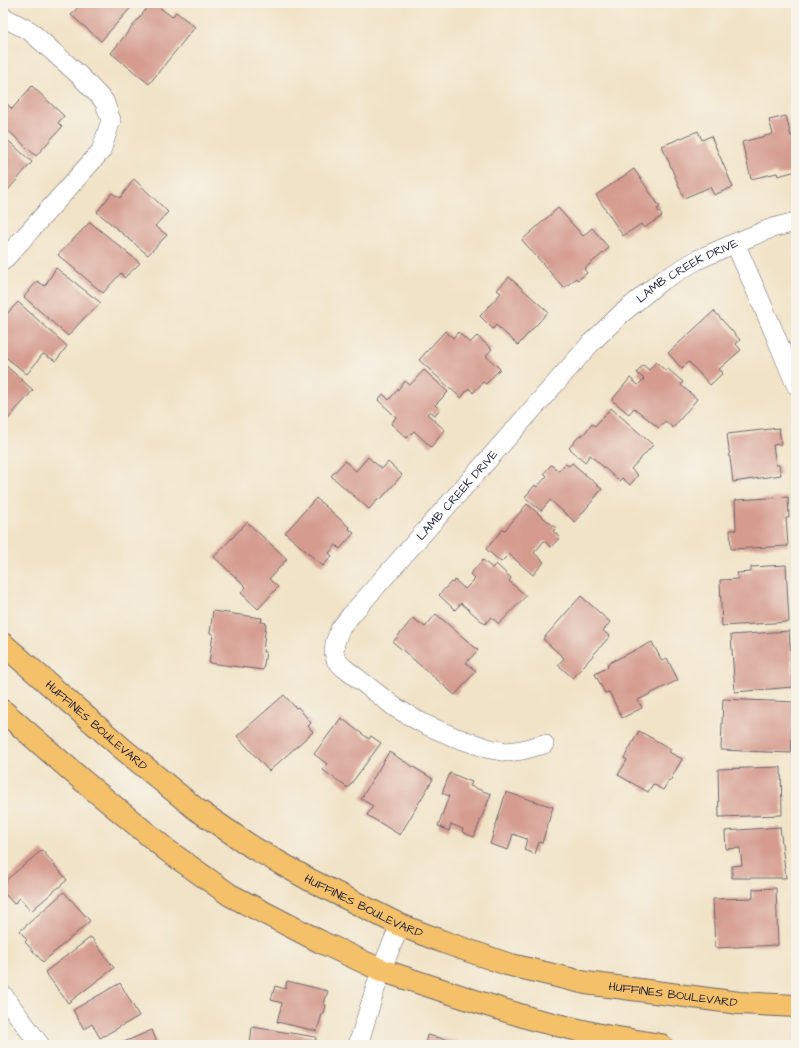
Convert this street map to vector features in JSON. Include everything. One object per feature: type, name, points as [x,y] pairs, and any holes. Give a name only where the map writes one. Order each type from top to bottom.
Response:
[{"type":"main road","name":"HUFFINES BOULEVARD","points":[[3,644],[123,749],[196,809],[252,847],[310,880],[400,925],[507,964],[586,983],[739,1002],[796,1006]]},
{"type":"main road","points":[[3,711],[82,780],[168,851],[230,895],[321,942],[381,970],[536,1020],[600,1035],[661,1045]]},
{"type":"street","points":[[3,17],[30,31],[79,75],[104,101],[110,120],[101,151],[3,260]]},
{"type":"street","name":"LAMB CREEK DRIVE","points":[[544,744],[522,750],[506,752],[490,749],[454,737],[424,724],[396,708],[344,668],[336,660],[334,652],[340,629],[590,343],[621,314],[660,282],[697,260],[772,228],[796,222]]},
{"type":"street","points":[[735,243],[796,385]]},
{"type":"street","points":[[358,1045],[381,970],[400,925]]},
{"type":"street","points":[[3,995],[40,1045]]},
{"type":"building","points":[[82,3],[135,3],[101,41],[71,15]]},
{"type":"building","points":[[151,3],[154,3],[172,17],[176,12],[195,27],[149,84],[111,53]]},
{"type":"building","points":[[32,86],[64,116],[58,123],[62,127],[36,156],[3,126],[3,100],[12,109]]},
{"type":"building","points":[[786,116],[791,136],[796,134],[796,171],[778,176],[777,173],[751,179],[742,142],[773,134],[769,120]]},
{"type":"building","points":[[698,131],[702,140],[711,136],[733,187],[714,195],[710,187],[684,198],[662,146]]},
{"type":"building","points":[[3,136],[32,162],[3,196]]},
{"type":"building","points":[[634,169],[660,207],[657,209],[662,216],[644,228],[641,224],[623,236],[596,195]]},
{"type":"building","points":[[134,179],[168,212],[155,226],[167,235],[148,255],[97,212],[112,193],[120,198]]},
{"type":"building","points":[[558,208],[583,236],[592,228],[609,248],[584,269],[587,273],[578,280],[576,278],[564,288],[522,240]]},
{"type":"building","points":[[90,222],[140,263],[124,278],[121,273],[103,293],[58,255]]},
{"type":"building","points":[[56,268],[101,303],[83,319],[68,336],[24,297],[37,281],[45,286]]},
{"type":"building","points":[[509,277],[548,312],[518,345],[496,325],[493,329],[480,316],[501,293],[497,290]]},
{"type":"building","points":[[18,302],[67,346],[56,361],[43,354],[27,374],[3,355],[3,318]]},
{"type":"building","points":[[714,311],[740,340],[736,344],[741,350],[719,369],[723,373],[710,385],[689,362],[682,369],[668,353]]},
{"type":"building","points":[[445,331],[453,338],[458,332],[470,343],[477,336],[492,349],[486,356],[500,369],[486,384],[483,382],[473,393],[469,388],[461,398],[419,360]]},
{"type":"building","points":[[656,362],[666,371],[668,369],[683,382],[681,385],[697,399],[673,428],[665,421],[659,428],[634,408],[629,414],[612,400],[630,378],[638,385],[644,379],[637,373],[643,365],[649,370]]},
{"type":"building","points":[[3,363],[33,390],[3,425]]},
{"type":"building","points":[[424,370],[448,392],[435,405],[440,409],[435,415],[430,411],[427,414],[445,430],[431,447],[414,431],[407,438],[391,424],[396,417],[378,400],[383,394],[389,400],[405,381],[410,385]]},
{"type":"building","points":[[611,408],[653,445],[631,469],[638,475],[630,485],[622,478],[619,481],[590,455],[585,462],[569,448],[592,424],[595,426]]},
{"type":"building","points":[[779,428],[781,444],[773,445],[776,465],[779,465],[781,475],[733,482],[727,434]]},
{"type":"building","points":[[368,457],[382,469],[388,462],[402,475],[381,499],[379,498],[369,509],[331,476],[345,461],[356,471]]},
{"type":"building","points":[[572,463],[602,489],[575,522],[550,500],[541,511],[525,497],[535,485],[537,487],[547,476],[544,473],[551,465],[559,471],[565,464],[569,466]]},
{"type":"building","points":[[788,497],[789,518],[786,518],[788,546],[731,549],[730,530],[736,530],[735,500]]},
{"type":"building","points":[[316,498],[354,533],[340,549],[336,545],[329,553],[332,556],[323,566],[285,533]]},
{"type":"building","points":[[527,504],[556,528],[553,531],[560,537],[551,547],[544,541],[534,553],[544,562],[533,575],[509,554],[501,562],[486,549],[503,529],[505,530]]},
{"type":"building","points":[[247,522],[287,559],[269,579],[278,587],[258,609],[241,593],[246,587],[214,557]]},
{"type":"building","points":[[483,560],[492,568],[496,564],[511,578],[509,581],[526,596],[499,624],[491,617],[485,624],[461,603],[455,610],[439,595],[451,582],[453,583],[455,580],[465,589],[475,579],[470,574]]},
{"type":"building","points":[[786,565],[789,622],[722,626],[720,580],[738,579],[737,573],[751,572],[751,567]]},
{"type":"building","points":[[581,596],[610,622],[603,631],[610,636],[573,678],[558,665],[564,658],[543,639]]},
{"type":"building","points":[[213,611],[262,618],[261,622],[266,623],[263,652],[266,652],[263,670],[209,663],[213,634],[210,633]]},
{"type":"building","points":[[436,614],[478,650],[466,663],[476,671],[455,695],[393,642],[413,618],[425,627]]},
{"type":"building","points":[[789,631],[793,687],[735,692],[731,635]]},
{"type":"building","points":[[652,642],[662,661],[667,658],[678,680],[638,700],[642,708],[622,718],[609,692],[605,693],[595,674],[608,667],[607,664]]},
{"type":"building","points":[[284,695],[296,708],[298,707],[311,723],[308,726],[313,732],[269,771],[237,736]]},
{"type":"building","points":[[723,699],[794,702],[791,753],[721,750]]},
{"type":"building","points":[[341,718],[369,739],[371,736],[381,743],[348,788],[323,770],[327,764],[314,754]]},
{"type":"building","points":[[639,731],[671,749],[669,752],[682,759],[670,781],[669,780],[663,790],[653,784],[648,792],[618,775],[627,760],[624,758]]},
{"type":"building","points":[[389,752],[433,779],[400,835],[367,815],[373,806],[361,799]]},
{"type":"building","points":[[781,767],[782,815],[719,817],[718,769]]},
{"type":"building","points":[[450,773],[472,782],[470,786],[491,794],[474,837],[462,832],[463,829],[451,824],[449,831],[438,826],[449,796],[442,793]]},
{"type":"building","points":[[506,792],[553,807],[542,843],[539,842],[535,854],[524,850],[527,839],[513,834],[508,850],[490,844]]},
{"type":"building","points":[[780,827],[786,878],[732,878],[732,866],[742,865],[740,848],[726,849],[725,831]]},
{"type":"building","points":[[42,850],[67,880],[31,911],[20,898],[14,904],[3,892],[3,886],[7,882],[5,881]]},
{"type":"building","points":[[776,888],[778,945],[715,948],[713,899],[753,898],[753,889]]},
{"type":"building","points":[[64,892],[90,921],[43,962],[25,942],[27,940],[20,931]]},
{"type":"building","points":[[91,937],[114,968],[68,1003],[45,972]]},
{"type":"building","points":[[287,981],[328,991],[324,1004],[326,1005],[324,1014],[322,1014],[317,1031],[277,1022],[282,1003],[271,1000],[275,986],[285,989]]},
{"type":"building","points":[[120,983],[139,1016],[100,1038],[92,1024],[84,1029],[73,1010]]},
{"type":"building","points":[[252,1027],[316,1037],[315,1045],[250,1045]]},
{"type":"building","points":[[152,1030],[158,1045],[117,1045]]},
{"type":"building","points":[[427,1035],[458,1042],[458,1045],[425,1045]]}]
